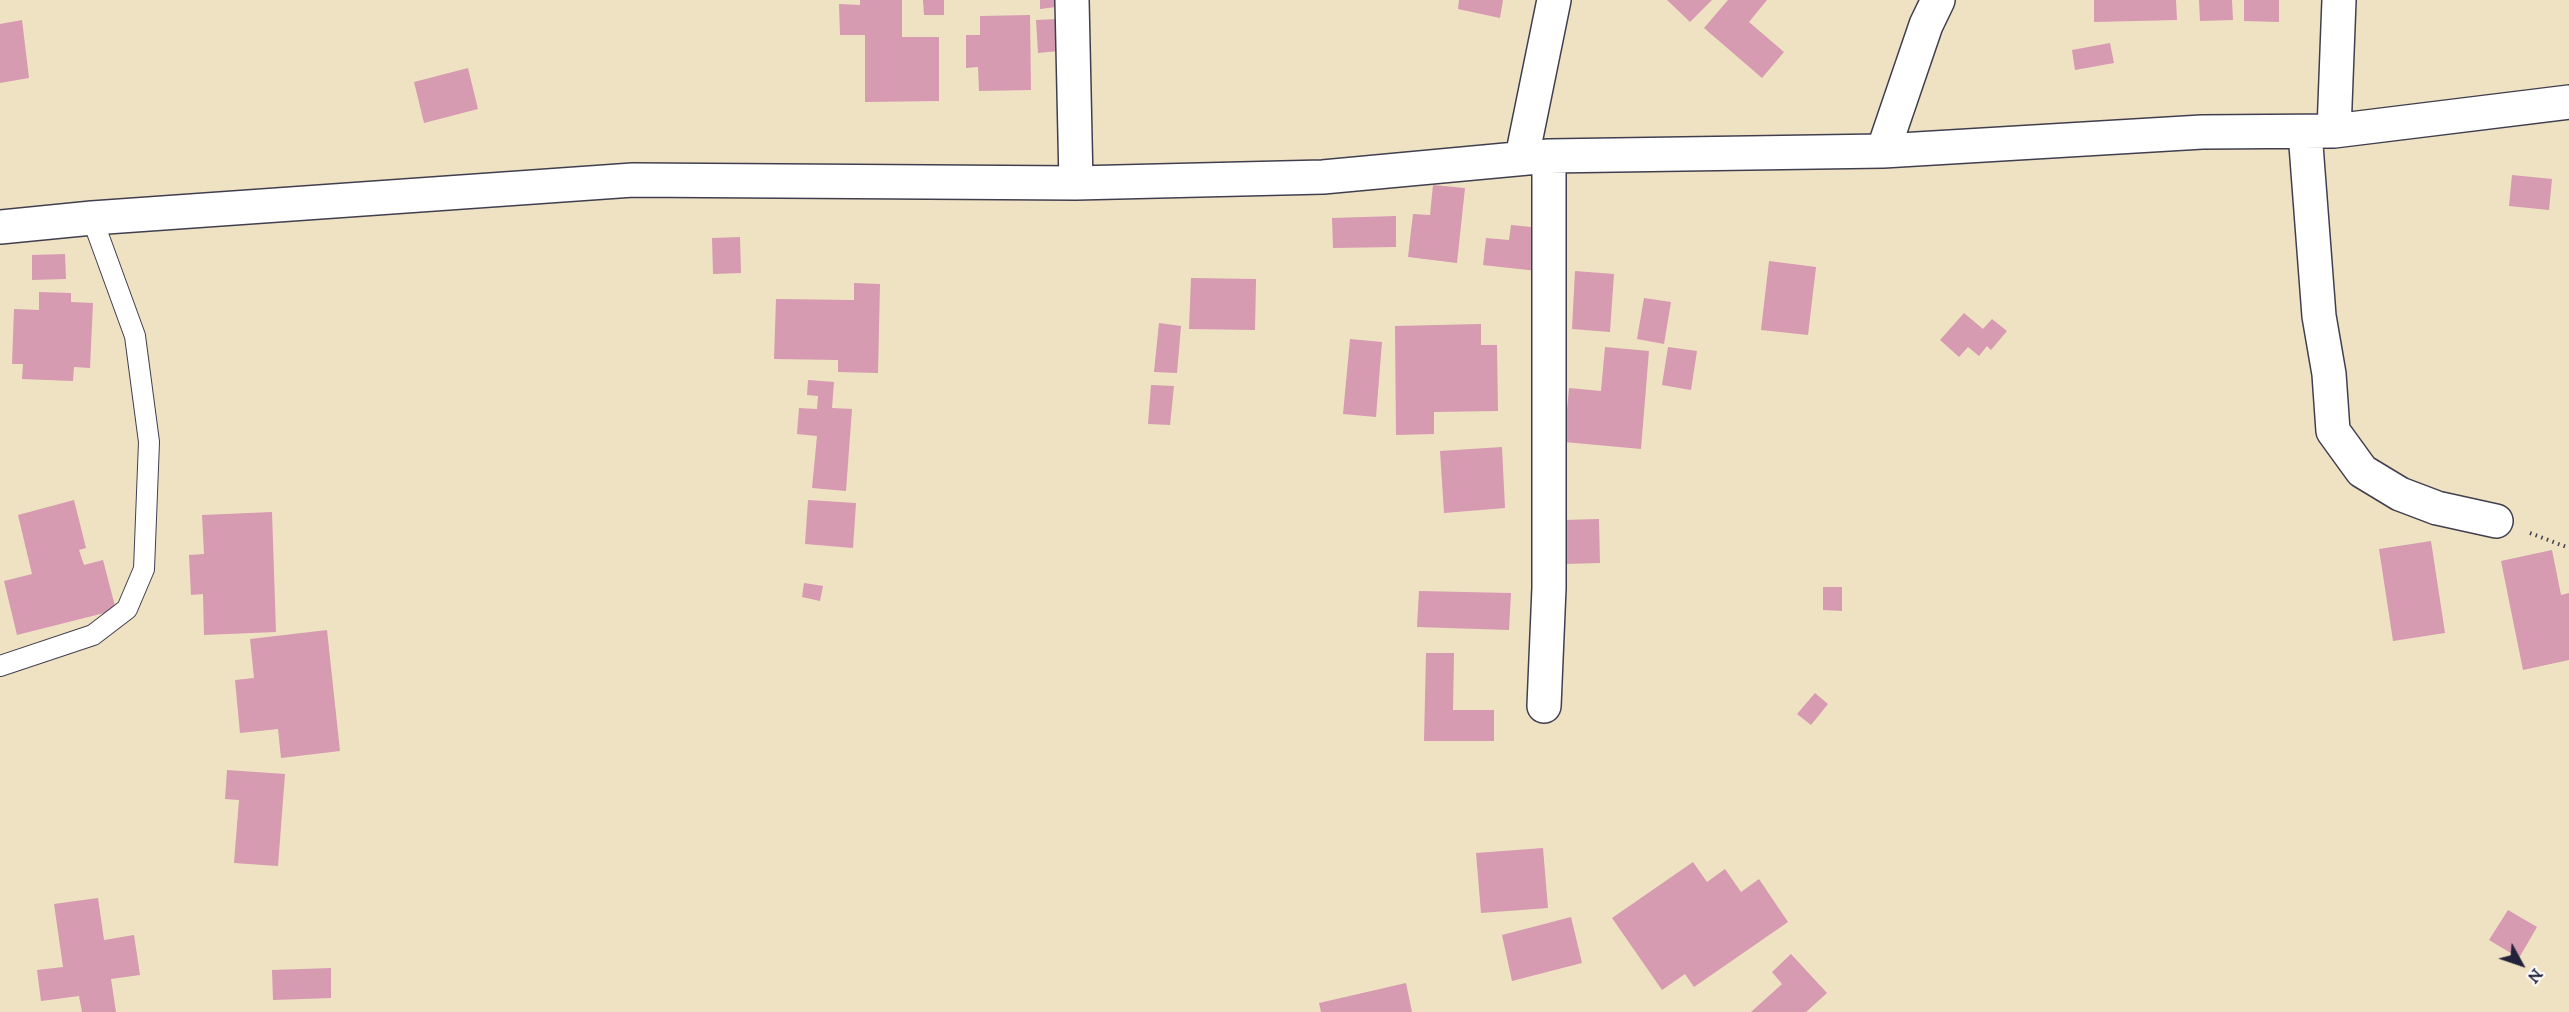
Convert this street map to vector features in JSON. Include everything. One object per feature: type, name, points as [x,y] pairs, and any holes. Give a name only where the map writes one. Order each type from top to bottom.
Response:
[{"type":"street","points":[[1072,0],[1076,183]]},
{"type":"street","points":[[1544,706],[1549,588],[1535,156],[1554,0]]},
{"type":"street","points":[[1883,151],[1926,26],[1938,0]]},
{"type":"street","points":[[2339,0],[2320,131],[2319,316],[2329,374],[2332,431],[2362,471],[2400,494],[2437,508],[2496,521]]},
{"type":"street","points":[[0,227],[92,218],[633,180],[836,179],[1076,183],[1323,177],[1535,156],[1883,151],[2202,132],[2320,131],[2569,102]]},
{"type":"lane","points":[[0,666],[93,635],[127,609],[144,569],[148,442],[135,336],[92,218]]},
{"type":"building","points":[[860,0],[902,0],[902,37],[939,37],[939,101],[865,102],[865,35],[840,35],[839,4],[860,5]]},
{"type":"building","points":[[923,0],[944,0],[944,15],[924,15]]},
{"type":"building","points":[[1040,0],[1056,0],[1056,7],[1040,9]]},
{"type":"building","points":[[1459,0],[1503,0],[1500,18],[1458,9]]},
{"type":"building","points":[[1667,0],[1712,0],[1690,22]]},
{"type":"building","points":[[1728,0],[1767,0],[1749,22],[1784,52],[1762,78],[1704,28]]},
{"type":"building","points":[[2094,0],[2176,0],[2177,20],[2094,22]]},
{"type":"building","points":[[2199,0],[2232,0],[2233,20],[2200,21]]},
{"type":"building","points":[[2244,0],[2279,0],[2279,22],[2244,21]]},
{"type":"building","points":[[1030,15],[1031,90],[979,91],[978,67],[966,68],[966,35],[980,35],[980,16]]},
{"type":"building","points":[[1057,19],[1059,51],[1038,53],[1036,20]]},
{"type":"building","points":[[22,20],[29,78],[0,83],[0,24]]},
{"type":"building","points":[[2110,43],[2114,63],[2075,70],[2072,50]]},
{"type":"building","points":[[468,68],[478,109],[424,123],[414,82]]},
{"type":"building","points":[[2512,175],[2552,179],[2549,210],[2509,206]]},
{"type":"building","points":[[1433,185],[1465,188],[1457,263],[1408,257],[1413,214],[1430,215]]},
{"type":"building","points":[[1396,216],[1396,247],[1333,248],[1332,218]]},
{"type":"building","points":[[1511,225],[1541,228],[1537,271],[1483,265],[1486,238],[1509,240]]},
{"type":"building","points":[[740,237],[741,273],[713,274],[712,238]]},
{"type":"building","points":[[65,254],[66,279],[32,280],[32,255]]},
{"type":"building","points":[[1769,261],[1816,267],[1808,335],[1761,330]]},
{"type":"building","points":[[1575,271],[1614,274],[1610,332],[1572,329]]},
{"type":"building","points":[[1191,278],[1256,279],[1255,330],[1189,329]]},
{"type":"building","points":[[854,283],[880,284],[878,373],[838,372],[838,360],[774,359],[776,299],[854,300]]},
{"type":"building","points":[[39,292],[71,293],[71,302],[93,303],[90,368],[74,367],[73,381],[22,379],[23,364],[12,364],[14,309],[39,310]]},
{"type":"building","points":[[1644,298],[1671,302],[1664,344],[1637,339]]},
{"type":"building","points":[[1964,313],[1983,329],[1992,319],[2007,331],[1991,350],[1987,346],[1979,356],[1968,347],[1959,357],[1940,340]]},
{"type":"building","points":[[1159,323],[1181,326],[1177,373],[1154,372]]},
{"type":"building","points":[[1481,324],[1481,345],[1497,345],[1498,411],[1434,412],[1434,434],[1396,435],[1395,326]]},
{"type":"building","points":[[1350,339],[1382,342],[1376,417],[1343,414]]},
{"type":"building","points":[[1605,347],[1649,351],[1641,449],[1564,442],[1569,388],[1601,391]]},
{"type":"building","points":[[1668,347],[1697,351],[1691,390],[1662,385]]},
{"type":"building","points":[[808,380],[834,382],[832,408],[852,409],[846,491],[812,488],[817,436],[797,434],[799,408],[817,409],[818,396],[807,395]]},
{"type":"building","points":[[1151,385],[1174,386],[1170,425],[1148,424]]},
{"type":"building","points":[[1502,447],[1505,508],[1444,513],[1440,451]]},
{"type":"building","points":[[74,500],[86,548],[79,550],[84,565],[103,560],[116,610],[17,635],[4,581],[32,574],[18,515]]},
{"type":"building","points":[[808,500],[856,503],[853,548],[805,544]]},
{"type":"building","points":[[272,512],[276,632],[204,635],[203,594],[191,595],[189,555],[204,554],[202,515]]},
{"type":"building","points":[[1599,519],[1600,563],[1564,564],[1564,520]]},
{"type":"building","points":[[2431,541],[2445,633],[2393,641],[2379,549]]},
{"type":"building","points":[[2552,550],[2561,595],[2569,593],[2569,660],[2523,670],[2501,561]]},
{"type":"building","points":[[804,583],[823,586],[820,601],[802,597]]},
{"type":"building","points":[[1823,587],[1842,587],[1842,611],[1823,610]]},
{"type":"building","points":[[1419,591],[1511,593],[1509,630],[1417,627]]},
{"type":"building","points":[[327,630],[340,751],[281,758],[278,729],[240,733],[235,680],[254,678],[250,639]]},
{"type":"building","points":[[1426,653],[1454,653],[1453,710],[1494,710],[1494,741],[1424,741]]},
{"type":"building","points":[[1815,693],[1828,704],[1811,725],[1797,714]]},
{"type":"building","points":[[227,770],[285,774],[278,866],[234,863],[239,800],[225,799]]},
{"type":"building","points":[[1543,848],[1548,908],[1481,913],[1476,853]]},
{"type":"building","points":[[1693,862],[1707,882],[1725,869],[1741,892],[1759,879],[1788,922],[1694,987],[1685,974],[1662,990],[1612,918]]},
{"type":"building","points":[[98,898],[104,940],[134,935],[140,975],[111,979],[116,1012],[82,1012],[79,996],[41,1001],[37,970],[63,967],[54,904]]},
{"type":"building","points":[[2508,910],[2537,927],[2519,958],[2489,940]]},
{"type":"building","points":[[1571,917],[1582,963],[1512,981],[1502,935]]},
{"type":"building","points":[[1791,954],[1827,993],[1806,1012],[1751,1012],[1782,984],[1772,972]]},
{"type":"building","points":[[331,968],[331,998],[273,1000],[272,970]]},
{"type":"building","points":[[1406,983],[1412,1012],[1321,1012],[1319,1003]]}]
